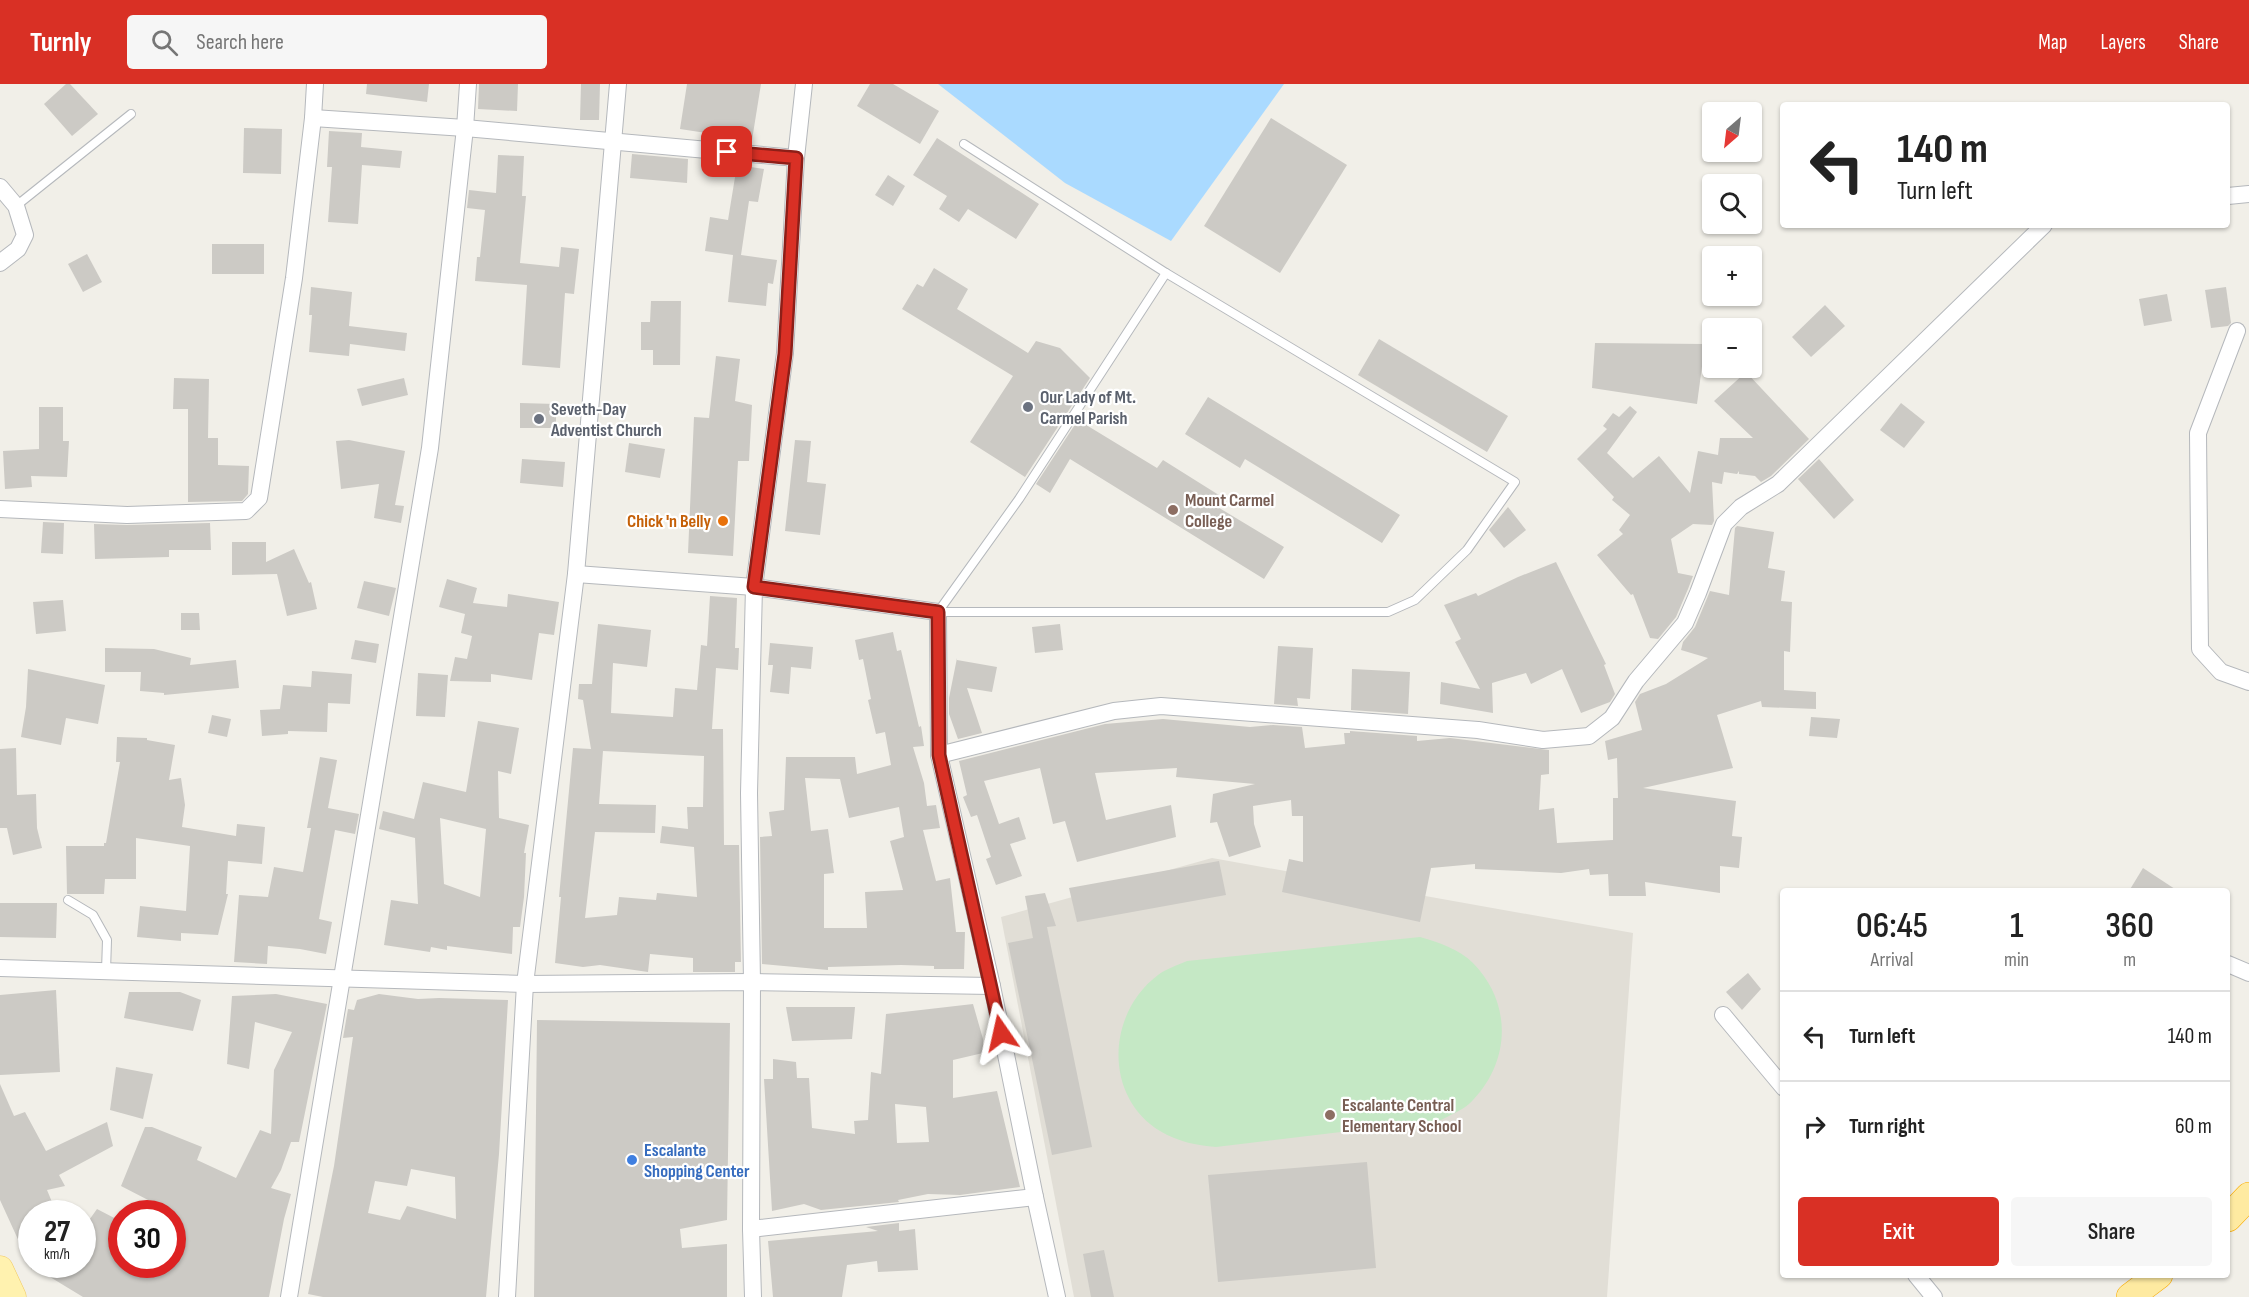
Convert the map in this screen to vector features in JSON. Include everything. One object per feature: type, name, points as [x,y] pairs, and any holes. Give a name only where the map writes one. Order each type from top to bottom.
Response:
[{"type":"highway","points":[[2230,1216],[2249,1196]]},
{"type":"highway","points":[[2130,1297],[2155,1278]]},
{"type":"main road","points":[[0,1269],[13,1297]]},
{"type":"street","points":[[0,509],[127,515],[246,511],[259,498],[294,278],[315,84]]},
{"type":"street","points":[[289,1297],[340,978],[430,448],[468,84]]},
{"type":"street","points":[[507,1297],[525,984],[576,574],[618,84]]},
{"type":"street","points":[[753,1297],[749,793],[754,587],[785,354],[796,158],[804,84]]},
{"type":"street","points":[[313,118],[465,128],[796,158]]},
{"type":"street","points":[[0,187],[16,206],[25,235],[18,249],[0,263]]},
{"type":"street","points":[[2230,196],[2249,194]]},
{"type":"street","points":[[939,755],[1114,711],[1161,706],[1478,730],[1543,740],[1589,736],[1612,718],[1636,681],[1685,623],[1724,524],[1741,507],[1778,484],[2041,228]]},
{"type":"street","points":[[2237,331],[2198,433],[2200,649],[2221,672],[2249,682]]},
{"type":"street","points":[[576,574],[754,587],[938,612],[939,755],[992,986],[1057,1297]]},
{"type":"street","points":[[2230,965],[2249,973]]},
{"type":"street","points":[[0,968],[525,984],[752,982],[992,986]]},
{"type":"street","points":[[1723,1015],[1780,1083]]},
{"type":"street","points":[[751,1229],[1035,1197]]},
{"type":"street","points":[[1918,1278],[1934,1297]]},
{"type":"lane","points":[[16,206],[131,114]]},
{"type":"lane","points":[[938,612],[1388,612],[1415,600],[1467,550],[1515,482],[1166,273],[964,144]]},
{"type":"lane","points":[[938,612],[1019,499],[1166,273]]},
{"type":"lane","points":[[68,900],[93,915],[107,940],[106,971]]},
{"type":"shaded area","name":"Escalante Central Elementary School","points":[[1212,858],[1633,933],[1607,1297],[1074,1297],[1001,917]]},
{"type":"green space","points":[[1420,937],[1455,950],[1473,963],[1495,997],[1501,1016],[1502,1035],[1493,1071],[1483,1088],[1469,1104],[1459,1111],[1441,1120],[1216,1147],[1187,1142],[1160,1131],[1141,1116],[1128,1097],[1121,1076],[1118,1054],[1121,1032],[1129,1010],[1141,991],[1165,971],[1187,961]]},
{"type":"water","points":[[938,84],[1284,84],[1171,241],[1065,183]]},
{"type":"building","points":[[66,84],[70,84],[98,114],[72,136],[44,104]]},
{"type":"building","points":[[367,84],[429,84],[427,102],[366,94]]},
{"type":"building","points":[[479,84],[518,84],[517,111],[478,109]]},
{"type":"building","points":[[581,84],[600,84],[599,120],[580,120]]},
{"type":"building","points":[[687,84],[761,84],[752,140],[680,129]]},
{"type":"building","points":[[870,84],[893,84],[939,111],[920,144],[857,106]]},
{"type":"building","points":[[1271,118],[1347,165],[1280,273],[1204,226]]},
{"type":"building","points":[[244,128],[282,129],[281,174],[243,173]]},
{"type":"building","points":[[329,131],[362,133],[361,147],[402,151],[400,168],[362,165],[358,224],[328,222],[332,167],[327,167]]},
{"type":"building","points":[[937,138],[1039,204],[1016,239],[968,209],[959,222],[939,209],[947,196],[913,175]]},
{"type":"building","points":[[632,154],[688,159],[687,183],[630,178]]},
{"type":"building","points":[[498,155],[524,156],[522,196],[526,196],[520,263],[559,267],[561,247],[579,249],[574,294],[565,293],[560,368],[522,365],[527,285],[475,281],[485,210],[467,208],[469,190],[496,193]]},
{"type":"building","points":[[737,165],[764,169],[758,202],[749,201],[741,255],[777,260],[773,284],[768,283],[766,306],[728,302],[733,255],[705,251],[710,217],[728,220]]},
{"type":"building","points":[[888,175],[905,186],[893,206],[875,195]]},
{"type":"building","points":[[212,244],[264,244],[264,274],[212,274]]},
{"type":"building","points":[[87,254],[102,282],[83,292],[68,264]]},
{"type":"building","points":[[934,268],[968,289],[957,309],[1028,353],[1036,341],[1060,348],[1090,378],[1025,477],[970,442],[1013,376],[902,309],[917,284],[923,287]]},
{"type":"building","points":[[311,287],[352,292],[349,326],[407,333],[405,351],[350,344],[349,356],[309,352],[312,315],[309,315]]},
{"type":"building","points":[[2226,287],[2231,323],[2228,326],[2211,328],[2205,290]]},
{"type":"building","points":[[2167,294],[2172,321],[2144,326],[2139,299]]},
{"type":"building","points":[[651,301],[681,301],[680,365],[653,365],[653,350],[641,350],[641,322],[650,322]]},
{"type":"building","points":[[1825,305],[1845,326],[1811,357],[1792,337]]},
{"type":"building","points":[[1379,339],[1508,416],[1487,452],[1358,375]]},
{"type":"building","points":[[1595,343],[1702,344],[1702,366],[1697,404],[1592,388]]},
{"type":"building","points":[[716,356],[740,359],[735,401],[752,405],[749,461],[738,461],[733,556],[688,553],[694,417],[709,418]]},
{"type":"building","points":[[174,378],[209,379],[208,438],[218,438],[218,465],[249,466],[248,494],[242,501],[188,502],[188,409],[173,409]]},
{"type":"building","points":[[404,378],[408,395],[362,406],[357,389]]},
{"type":"building","points":[[1739,378],[1752,378],[1809,439],[1771,476],[1761,482],[1755,476],[1739,474],[1739,471],[1737,474],[1724,472],[1722,484],[1712,482],[1714,521],[1712,525],[1693,524],[1671,539],[1678,573],[1693,576],[1688,589],[1676,617],[1658,639],[1650,638],[1633,594],[1631,595],[1597,555],[1623,534],[1619,530],[1630,515],[1612,500],[1614,497],[1577,459],[1607,429],[1603,426],[1613,413],[1619,417],[1630,406],[1637,412],[1607,453],[1633,478],[1659,456],[1690,493],[1698,451],[1718,455],[1720,438],[1753,438],[1714,401]]},
{"type":"building","points":[[1208,397],[1400,515],[1382,543],[1245,459],[1240,468],[1185,434]]},
{"type":"building","points":[[520,403],[556,404],[556,428],[520,428]]},
{"type":"building","points":[[1901,403],[1925,422],[1904,448],[1880,430]]},
{"type":"building","points":[[39,407],[63,407],[63,441],[69,441],[67,477],[31,476],[32,487],[5,489],[3,451],[39,449]]},
{"type":"building","points":[[1078,420],[1157,468],[1163,460],[1222,497],[1216,506],[1284,547],[1264,579],[1070,459],[1050,493],[1036,484]]},
{"type":"building","points":[[349,440],[405,451],[395,505],[404,506],[401,523],[374,518],[379,484],[341,489],[336,441]]},
{"type":"building","points":[[795,440],[811,441],[807,482],[826,484],[820,535],[785,531]]},
{"type":"building","points":[[629,443],[665,449],[660,478],[625,472]]},
{"type":"building","points":[[522,459],[565,462],[563,487],[520,483]]},
{"type":"building","points":[[1819,459],[1854,500],[1834,519],[1798,479]]},
{"type":"building","points":[[1508,507],[1526,530],[1504,548],[1489,530]]},
{"type":"building","points":[[43,522],[64,523],[63,554],[41,553]]},
{"type":"building","points":[[210,523],[211,550],[169,550],[169,557],[95,559],[94,524]]},
{"type":"building","points":[[1737,526],[1774,532],[1768,568],[1785,571],[1781,601],[1792,602],[1790,652],[1784,651],[1784,690],[1816,692],[1816,709],[1762,707],[1761,701],[1717,715],[1733,768],[1643,788],[1736,801],[1732,836],[1742,837],[1739,868],[1720,866],[1720,893],[1645,882],[1646,896],[1609,896],[1608,874],[1590,875],[1589,869],[1561,873],[1475,869],[1475,864],[1431,868],[1420,922],[1282,892],[1289,859],[1303,862],[1303,816],[1292,816],[1291,800],[1253,806],[1254,824],[1261,847],[1229,857],[1217,822],[1210,823],[1213,794],[1255,784],[1176,777],[1177,768],[1095,773],[1106,820],[1171,805],[1176,837],[1077,862],[1065,821],[1053,824],[1040,768],[984,781],[999,824],[1019,817],[1026,839],[1010,844],[1022,876],[996,885],[986,859],[991,857],[977,815],[971,817],[963,797],[967,795],[959,761],[1105,724],[1163,719],[1250,727],[1273,725],[1302,727],[1305,748],[1345,744],[1344,733],[1350,733],[1350,731],[1417,736],[1417,741],[1450,738],[1549,750],[1549,774],[1541,775],[1539,810],[1554,808],[1557,843],[1613,840],[1613,798],[1618,798],[1617,758],[1608,760],[1605,741],[1642,730],[1635,702],[1640,694],[1666,684],[1708,658],[1681,650],[1683,642],[1695,627],[1710,591],[1729,595]]},
{"type":"building","points":[[232,542],[266,542],[266,562],[294,549],[309,583],[311,582],[317,609],[287,616],[277,574],[232,575]]},
{"type":"building","points":[[1556,562],[1606,664],[1604,665],[1615,694],[1610,702],[1581,713],[1562,669],[1531,684],[1526,673],[1492,683],[1493,713],[1440,704],[1441,682],[1480,689],[1455,642],[1461,639],[1444,605],[1476,593],[1478,596]]},
{"type":"building","points":[[447,579],[477,588],[473,603],[507,607],[508,594],[559,602],[554,635],[539,633],[532,680],[491,674],[491,682],[450,681],[455,657],[467,659],[472,636],[461,633],[465,614],[439,607]]},
{"type":"building","points":[[364,581],[396,588],[389,616],[357,608]]},
{"type":"building","points":[[710,596],[737,598],[735,648],[739,648],[738,670],[716,668],[712,729],[723,729],[724,845],[739,845],[741,962],[735,962],[735,972],[693,972],[693,958],[650,954],[648,972],[600,965],[583,967],[555,963],[573,748],[591,749],[583,700],[578,699],[579,684],[592,684],[598,624],[651,630],[647,667],[613,663],[611,713],[673,717],[675,688],[697,690],[701,645],[707,646]],"holes":[[[603,751],[704,756],[703,807],[687,807],[688,829],[662,826],[660,843],[694,847],[697,897],[657,893],[656,900],[619,897],[617,915],[585,918],[595,832],[655,833],[656,805],[599,804]]]},
{"type":"building","points":[[63,600],[66,631],[36,634],[33,602]]},
{"type":"building","points":[[181,613],[199,613],[200,630],[181,630]]},
{"type":"building","points":[[1060,624],[1063,650],[1035,653],[1032,627]]},
{"type":"building","points":[[893,632],[897,651],[901,650],[924,746],[913,747],[924,783],[927,806],[936,805],[940,828],[923,830],[936,881],[950,878],[956,932],[965,932],[964,969],[934,969],[934,966],[901,965],[828,967],[828,970],[762,964],[760,837],[772,836],[769,812],[784,810],[786,757],[855,757],[857,774],[891,765],[885,732],[876,734],[868,700],[871,699],[863,659],[859,660],[855,640]],"holes":[[[805,778],[840,779],[849,818],[899,807],[904,837],[890,841],[903,890],[865,892],[867,928],[824,928],[824,874],[834,873],[828,829],[811,831]]]},
{"type":"building","points":[[355,640],[379,644],[376,663],[351,659]]},
{"type":"building","points":[[770,643],[813,647],[811,669],[791,667],[789,694],[770,692],[773,665],[768,665]]},
{"type":"building","points":[[1278,646],[1313,648],[1310,699],[1297,698],[1298,706],[1274,704]]},
{"type":"building","points":[[105,648],[154,649],[191,658],[190,665],[236,660],[239,688],[164,695],[164,693],[140,691],[141,672],[105,672]]},
{"type":"building","points":[[957,658],[957,660],[997,667],[992,692],[967,688],[982,733],[958,739],[949,714],[949,698]]},
{"type":"building","points":[[28,669],[105,685],[98,724],[66,718],[61,745],[21,737],[26,707]]},
{"type":"building","points":[[1352,669],[1410,672],[1408,714],[1351,710]]},
{"type":"building","points":[[312,671],[352,674],[350,704],[328,703],[327,732],[288,731],[288,734],[262,736],[260,710],[280,709],[283,685],[311,687]]},
{"type":"building","points":[[418,673],[448,675],[445,717],[416,716]]},
{"type":"building","points":[[212,715],[231,719],[227,737],[208,733]]},
{"type":"building","points":[[1811,717],[1840,719],[1837,738],[1809,736]]},
{"type":"building","points":[[478,721],[519,728],[511,774],[498,771],[499,818],[529,825],[524,853],[526,853],[524,897],[520,927],[513,927],[512,954],[447,946],[447,950],[431,947],[430,952],[384,945],[391,900],[418,904],[415,838],[379,829],[383,811],[414,819],[423,782],[466,792]],"holes":[[[440,818],[486,829],[480,897],[444,884]]]},
{"type":"building","points":[[117,737],[147,738],[147,740],[175,745],[169,780],[181,778],[185,805],[182,827],[236,836],[237,824],[265,827],[262,864],[228,861],[226,894],[228,894],[218,935],[181,933],[181,941],[137,937],[140,906],[186,911],[190,846],[136,838],[136,879],[105,879],[104,894],[67,894],[66,846],[104,846],[106,843],[120,762],[116,762]]},
{"type":"building","points":[[16,748],[17,795],[36,794],[37,828],[42,848],[13,855],[7,828],[0,828],[0,749]]},
{"type":"building","points":[[320,757],[337,760],[328,808],[359,814],[355,834],[335,830],[319,919],[332,922],[326,954],[268,946],[267,964],[234,962],[239,895],[268,897],[274,867],[303,872],[311,828],[307,828]]},
{"type":"building","points":[[1219,861],[1226,895],[1077,922],[1069,888]]},
{"type":"building","points":[[2143,868],[2173,888],[2131,888]]},
{"type":"building","points":[[1045,893],[1056,926],[1047,927],[1092,1147],[1052,1155],[1008,943],[1033,938],[1025,896]]},
{"type":"building","points":[[0,903],[57,903],[56,938],[0,937]]},
{"type":"building","points":[[1748,973],[1761,989],[1742,1010],[1726,992]]},
{"type":"building","points":[[56,990],[60,1072],[0,1075],[0,995]]},
{"type":"building","points":[[129,992],[180,992],[201,1000],[193,1031],[124,1018]]},
{"type":"building","points":[[276,994],[327,1004],[299,1142],[291,1142],[281,1170],[271,1188],[291,1194],[269,1297],[83,1297],[52,1278],[96,1278],[97,1209],[108,1215],[108,1278],[186,1278],[186,1200],[148,1200],[121,1186],[145,1127],[152,1127],[202,1147],[197,1160],[236,1178],[260,1130],[271,1134],[274,1070],[292,1032],[255,1022],[249,1069],[227,1064],[232,996]]},
{"type":"building","points":[[379,994],[418,999],[508,1000],[499,1154],[486,1297],[323,1297],[308,1294],[334,1166],[353,1037],[343,1038],[348,1009],[354,1010],[357,1000]],"holes":[[[411,1169],[455,1177],[456,1219],[407,1206],[400,1220],[368,1213],[375,1181],[407,1186]]]},
{"type":"building","points":[[973,1004],[983,1039],[983,1053],[953,1060],[953,1098],[997,1091],[1020,1187],[960,1195],[928,1194],[898,1200],[899,1202],[821,1210],[804,1204],[772,1211],[764,1079],[773,1079],[773,1059],[796,1062],[797,1078],[809,1078],[812,1128],[855,1134],[854,1121],[868,1120],[871,1072],[881,1074],[886,1014]],"holes":[[[895,1104],[926,1107],[929,1142],[897,1143]]]},
{"type":"building","points":[[786,1007],[855,1007],[852,1039],[792,1041]]},
{"type":"building","name":"Escalante Shopping Center","points":[[537,1020],[730,1023],[727,1220],[680,1229],[682,1248],[727,1244],[727,1297],[534,1297]]},
{"type":"building","points":[[116,1067],[153,1074],[143,1119],[110,1110]]},
{"type":"building","points":[[0,1084],[14,1116],[25,1112],[46,1151],[107,1122],[113,1146],[59,1175],[65,1186],[47,1190],[51,1200],[18,1200],[18,1239],[0,1200]]},
{"type":"building","points":[[1367,1162],[1376,1268],[1218,1282],[1208,1175]]},
{"type":"building","points":[[899,1223],[899,1231],[915,1229],[918,1270],[878,1272],[877,1261],[847,1265],[842,1297],[773,1297],[768,1241],[878,1231],[866,1227]]},
{"type":"building","points":[[1104,1250],[1114,1297],[1091,1297],[1083,1254]]},
{"type":"place","name":"Our Lady of Mt. Carmel Parish","points":[[1028,407]]},
{"type":"place","name":"Seveth-Day Adventist Church","points":[[539,419]]},
{"type":"place","name":"Mount Carmel College","points":[[1173,510]]},
{"type":"place","name":"Chick 'n Belly","points":[[723,521]]},
{"type":"place","name":"Escalante Central Elementary School","points":[[1330,1115]]},
{"type":"place","name":"Escalante Shopping Center","points":[[632,1160]]},
{"type":"route","points":[[727,152],[796,158],[785,354],[754,587],[938,612],[939,755],[1001,1033]]}]
